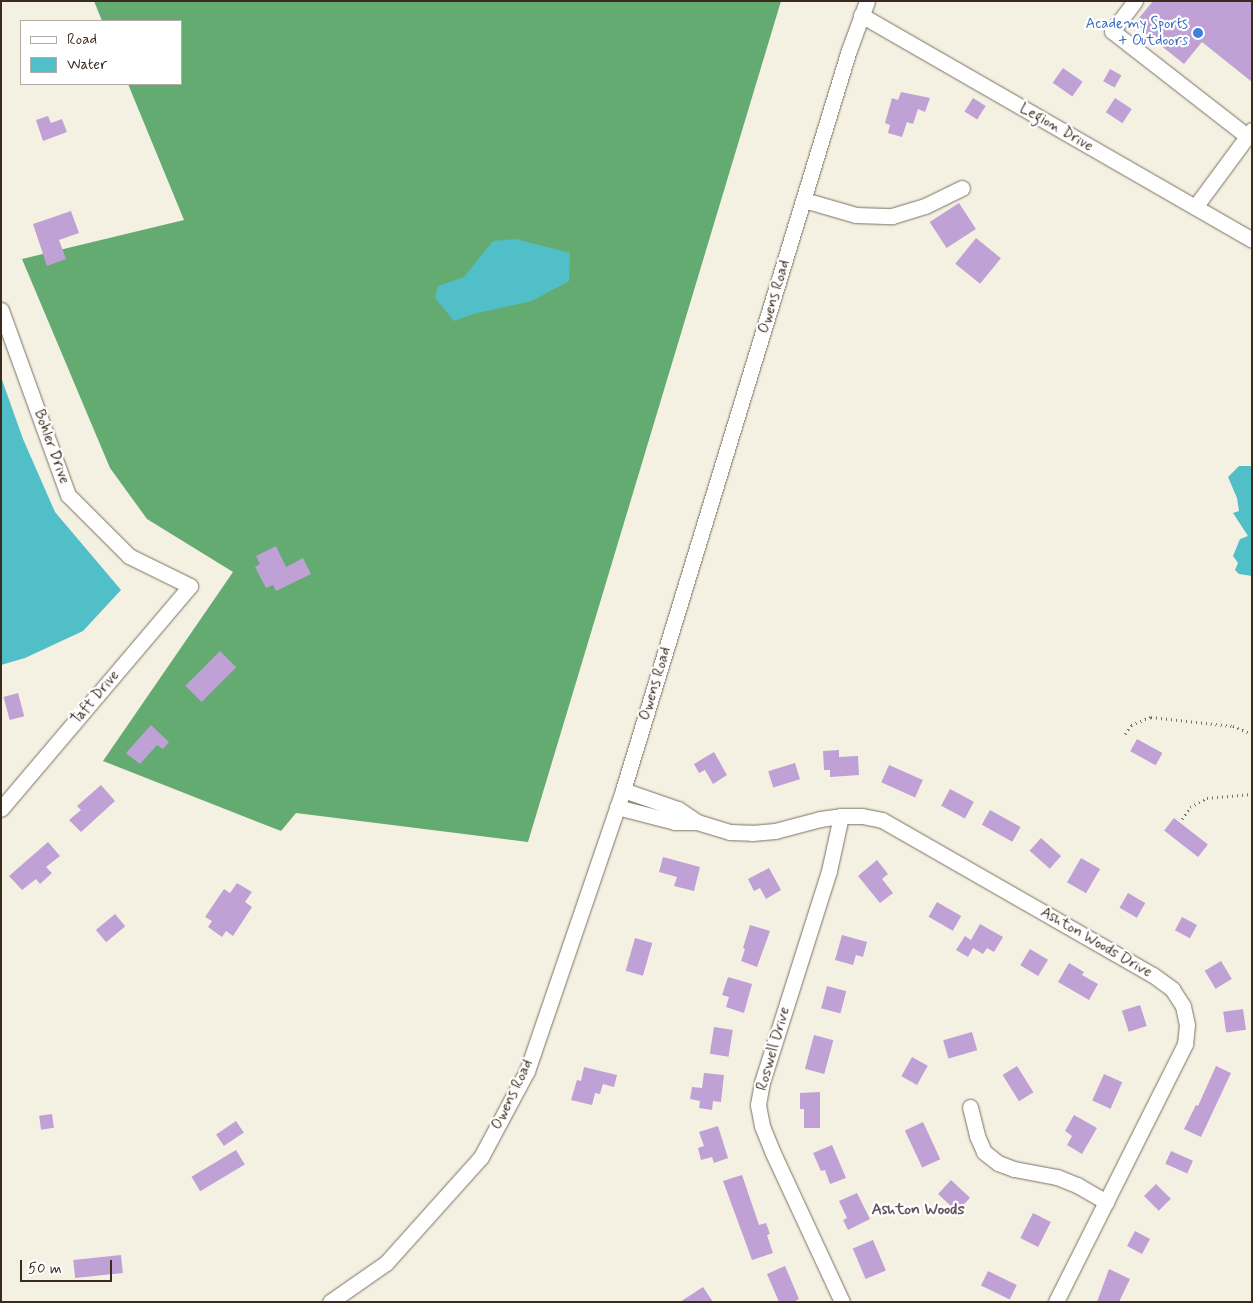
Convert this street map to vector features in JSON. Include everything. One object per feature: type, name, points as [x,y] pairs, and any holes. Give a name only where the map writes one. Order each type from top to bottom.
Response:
[{"type":"street","points":[[1135,1],[1112,31],[1250,133],[1195,207]]},
{"type":"street","name":"Owens Road","points":[[330,1302],[386,1263],[481,1157],[527,1071],[623,790],[864,8]]},
{"type":"street","name":"Legion Drive","points":[[864,8],[1252,240]]},
{"type":"street","points":[[804,200],[856,215],[892,216],[925,206],[962,188]]},
{"type":"street","name":"Bohler Drive","points":[[1,310],[68,495],[129,556],[190,586]]},
{"type":"street","name":"Taft Drive","points":[[1,809],[190,586]]},
{"type":"street","name":"Ashton Woods Drive","points":[[623,790],[678,809],[697,822],[729,832],[775,831],[820,819],[841,816],[862,816],[882,820],[1153,975],[1172,989],[1183,1006],[1188,1025],[1185,1044],[1056,1302]]},
{"type":"street","name":"Ashton Woods Drive","points":[[617,807],[675,822],[697,822]]},
{"type":"street","name":"Roswell Drive","points":[[841,816],[829,871],[762,1082],[758,1105],[762,1126],[772,1151],[842,1302]]},
{"type":"street","points":[[970,1107],[980,1144],[984,1152],[998,1163],[1077,1185],[1107,1202]]},
{"type":"path","points":[[1125,734],[1131,725],[1151,717],[1233,726],[1252,734]]},
{"type":"path","points":[[1182,819],[1190,807],[1207,798],[1252,794]]},
{"type":"green space","points":[[94,1],[781,1],[528,842],[296,813],[281,831],[103,761],[233,572],[147,519],[110,468],[22,259],[184,220],[128,85],[182,85],[182,20],[102,20]]},
{"type":"water","points":[[516,239],[570,253],[569,281],[532,301],[477,313],[454,321],[435,298],[438,286],[464,277],[493,241]]},
{"type":"water","points":[[1,377],[23,439],[55,512],[121,590],[83,631],[25,658],[1,665]]},
{"type":"water","points":[[1239,466],[1252,466],[1252,576],[1239,574],[1235,570],[1238,563],[1233,556],[1240,539],[1248,536],[1233,513],[1239,511],[1237,498],[1228,477]]},
{"type":"building","name":"Academy Sports + Outdoors","points":[[1153,1],[1252,1],[1252,82],[1202,42],[1184,64],[1134,24]]},
{"type":"building","points":[[1063,68],[1083,82],[1072,97],[1053,83]]},
{"type":"building","points":[[1110,69],[1121,75],[1115,88],[1103,81]]},
{"type":"building","points":[[901,92],[930,98],[925,112],[918,109],[913,124],[907,122],[902,137],[888,133],[890,125],[885,123],[892,98],[898,100]]},
{"type":"building","points":[[973,98],[986,106],[977,120],[965,112]]},
{"type":"building","points":[[1115,98],[1132,109],[1123,123],[1106,112]]},
{"type":"building","points":[[48,116],[51,123],[62,119],[67,132],[43,141],[36,120]]},
{"type":"building","points":[[959,203],[976,229],[947,248],[930,222]]},
{"type":"building","points":[[71,211],[79,233],[59,240],[66,259],[47,266],[33,224]]},
{"type":"building","points":[[976,238],[1001,258],[980,284],[955,264]]},
{"type":"building","points":[[276,546],[286,567],[303,558],[311,574],[276,591],[273,585],[266,588],[255,567],[260,564],[256,556]]},
{"type":"building","points":[[220,651],[236,667],[202,702],[185,686]]},
{"type":"building","points":[[18,693],[24,716],[10,720],[4,697]]},
{"type":"building","points":[[151,725],[169,742],[163,749],[157,745],[140,764],[126,753]]},
{"type":"building","points":[[1137,739],[1162,753],[1156,765],[1130,751]]},
{"type":"building","points":[[839,750],[839,757],[858,756],[859,775],[830,777],[830,770],[824,770],[823,751]]},
{"type":"building","points":[[714,752],[727,775],[713,784],[705,770],[699,773],[694,764]]},
{"type":"building","points":[[795,763],[800,779],[773,787],[768,771]]},
{"type":"building","points":[[889,765],[923,780],[915,797],[881,782]]},
{"type":"building","points":[[101,785],[115,801],[81,832],[69,820],[81,810],[77,806]]},
{"type":"building","points":[[950,789],[974,802],[965,818],[941,806]]},
{"type":"building","points":[[990,810],[1021,827],[1012,842],[982,825]]},
{"type":"building","points":[[1174,818],[1208,844],[1198,857],[1164,831]]},
{"type":"building","points":[[1041,838],[1061,856],[1050,869],[1030,851]]},
{"type":"building","points":[[48,842],[60,856],[46,867],[52,873],[40,884],[36,879],[22,890],[9,876]]},
{"type":"building","points":[[663,857],[700,867],[694,891],[674,886],[677,877],[659,872]]},
{"type":"building","points":[[1081,858],[1100,869],[1086,893],[1067,882]]},
{"type":"building","points":[[877,860],[888,874],[882,879],[893,893],[880,903],[858,876]]},
{"type":"building","points":[[769,868],[781,890],[766,899],[760,888],[754,891],[748,879]]},
{"type":"building","points":[[237,883],[252,892],[245,902],[252,907],[233,936],[226,931],[222,937],[208,927],[212,921],[205,917],[224,889],[230,893]]},
{"type":"building","points":[[1128,893],[1145,903],[1137,918],[1120,908]]},
{"type":"building","points":[[937,902],[961,916],[953,931],[928,917]]},
{"type":"building","points":[[115,914],[125,926],[106,942],[96,930]]},
{"type":"building","points":[[1182,917],[1197,925],[1190,938],[1175,930]]},
{"type":"building","points":[[980,924],[1003,937],[994,952],[987,948],[983,954],[973,948],[968,957],[956,950],[965,936],[971,940]]},
{"type":"building","points":[[750,925],[770,931],[757,967],[741,961]]},
{"type":"building","points":[[842,935],[867,942],[863,957],[856,955],[853,965],[835,960]]},
{"type":"building","points":[[635,938],[652,943],[643,976],[626,971]]},
{"type":"building","points":[[1030,949],[1048,960],[1038,976],[1020,965]]},
{"type":"building","points":[[1221,961],[1232,979],[1216,989],[1205,971]]},
{"type":"building","points":[[1069,963],[1084,972],[1082,975],[1098,984],[1089,1000],[1058,982]]},
{"type":"building","points":[[728,977],[752,984],[744,1013],[726,1007],[729,997],[722,995]]},
{"type":"building","points":[[827,986],[846,991],[840,1013],[821,1008]]},
{"type":"building","points":[[1140,1005],[1147,1026],[1129,1032],[1122,1011]]},
{"type":"building","points":[[1243,1009],[1246,1030],[1226,1033],[1223,1012]]},
{"type":"building","points":[[714,1027],[733,1030],[729,1057],[710,1054]]},
{"type":"building","points":[[972,1032],[977,1050],[948,1059],[943,1040]]},
{"type":"building","points":[[814,1035],[833,1040],[824,1074],[805,1069]]},
{"type":"building","points":[[912,1057],[928,1066],[917,1085],[901,1076]]},
{"type":"building","points":[[1017,1066],[1033,1092],[1019,1101],[1003,1075]]},
{"type":"building","points":[[1216,1066],[1231,1073],[1201,1137],[1184,1129],[1196,1105],[1198,1106]]},
{"type":"building","points":[[584,1067],[617,1075],[614,1087],[603,1084],[600,1094],[595,1093],[592,1105],[571,1100],[577,1080],[581,1081]]},
{"type":"building","points":[[704,1073],[724,1075],[721,1102],[713,1101],[712,1110],[699,1108],[700,1101],[690,1099],[692,1087],[702,1088]]},
{"type":"building","points":[[1104,1074],[1122,1082],[1110,1109],[1092,1100]]},
{"type":"building","points":[[820,1092],[820,1128],[804,1128],[804,1109],[800,1109],[800,1093]]},
{"type":"building","points":[[52,1114],[54,1128],[41,1130],[39,1116]]},
{"type":"building","points":[[1074,1115],[1097,1128],[1082,1154],[1067,1145],[1072,1136],[1065,1131]]},
{"type":"building","points":[[236,1121],[244,1133],[224,1146],[216,1134]]},
{"type":"building","points":[[923,1122],[940,1159],[922,1168],[905,1130]]},
{"type":"building","points":[[718,1126],[728,1158],[714,1163],[712,1157],[701,1160],[698,1148],[704,1146],[699,1132]]},
{"type":"building","points":[[832,1145],[846,1178],[830,1184],[825,1170],[821,1171],[813,1153]]},
{"type":"building","points":[[236,1150],[245,1165],[200,1191],[191,1177]]},
{"type":"building","points":[[1171,1151],[1193,1161],[1187,1174],[1165,1164]]},
{"type":"building","points":[[742,1175],[759,1225],[766,1223],[770,1234],[767,1235],[773,1253],[752,1260],[723,1181]]},
{"type":"building","points":[[951,1180],[970,1198],[957,1212],[938,1194]]},
{"type":"building","points":[[1156,1184],[1171,1199],[1159,1211],[1144,1196]]},
{"type":"building","points":[[857,1193],[870,1219],[848,1230],[843,1220],[847,1218],[839,1201]]},
{"type":"building","points":[[1033,1213],[1051,1222],[1038,1247],[1020,1238]]},
{"type":"building","points":[[1135,1231],[1150,1239],[1142,1254],[1127,1246]]},
{"type":"building","points":[[873,1240],[886,1270],[866,1279],[853,1249]]},
{"type":"building","points":[[121,1255],[123,1273],[75,1278],[73,1260]]},
{"type":"building","points":[[785,1266],[799,1299],[793,1302],[779,1302],[767,1274]]},
{"type":"building","points":[[1109,1269],[1130,1279],[1119,1302],[1097,1302]]},
{"type":"building","points":[[988,1271],[1017,1285],[1010,1299],[981,1285]]},
{"type":"building","points":[[703,1287],[713,1302],[680,1302]]},
{"type":"place","name":"Academy Sports + Outdoors","points":[[1198,33]]},
{"type":"district","name":"Ashton Woods","points":[[918,1210]]}]
